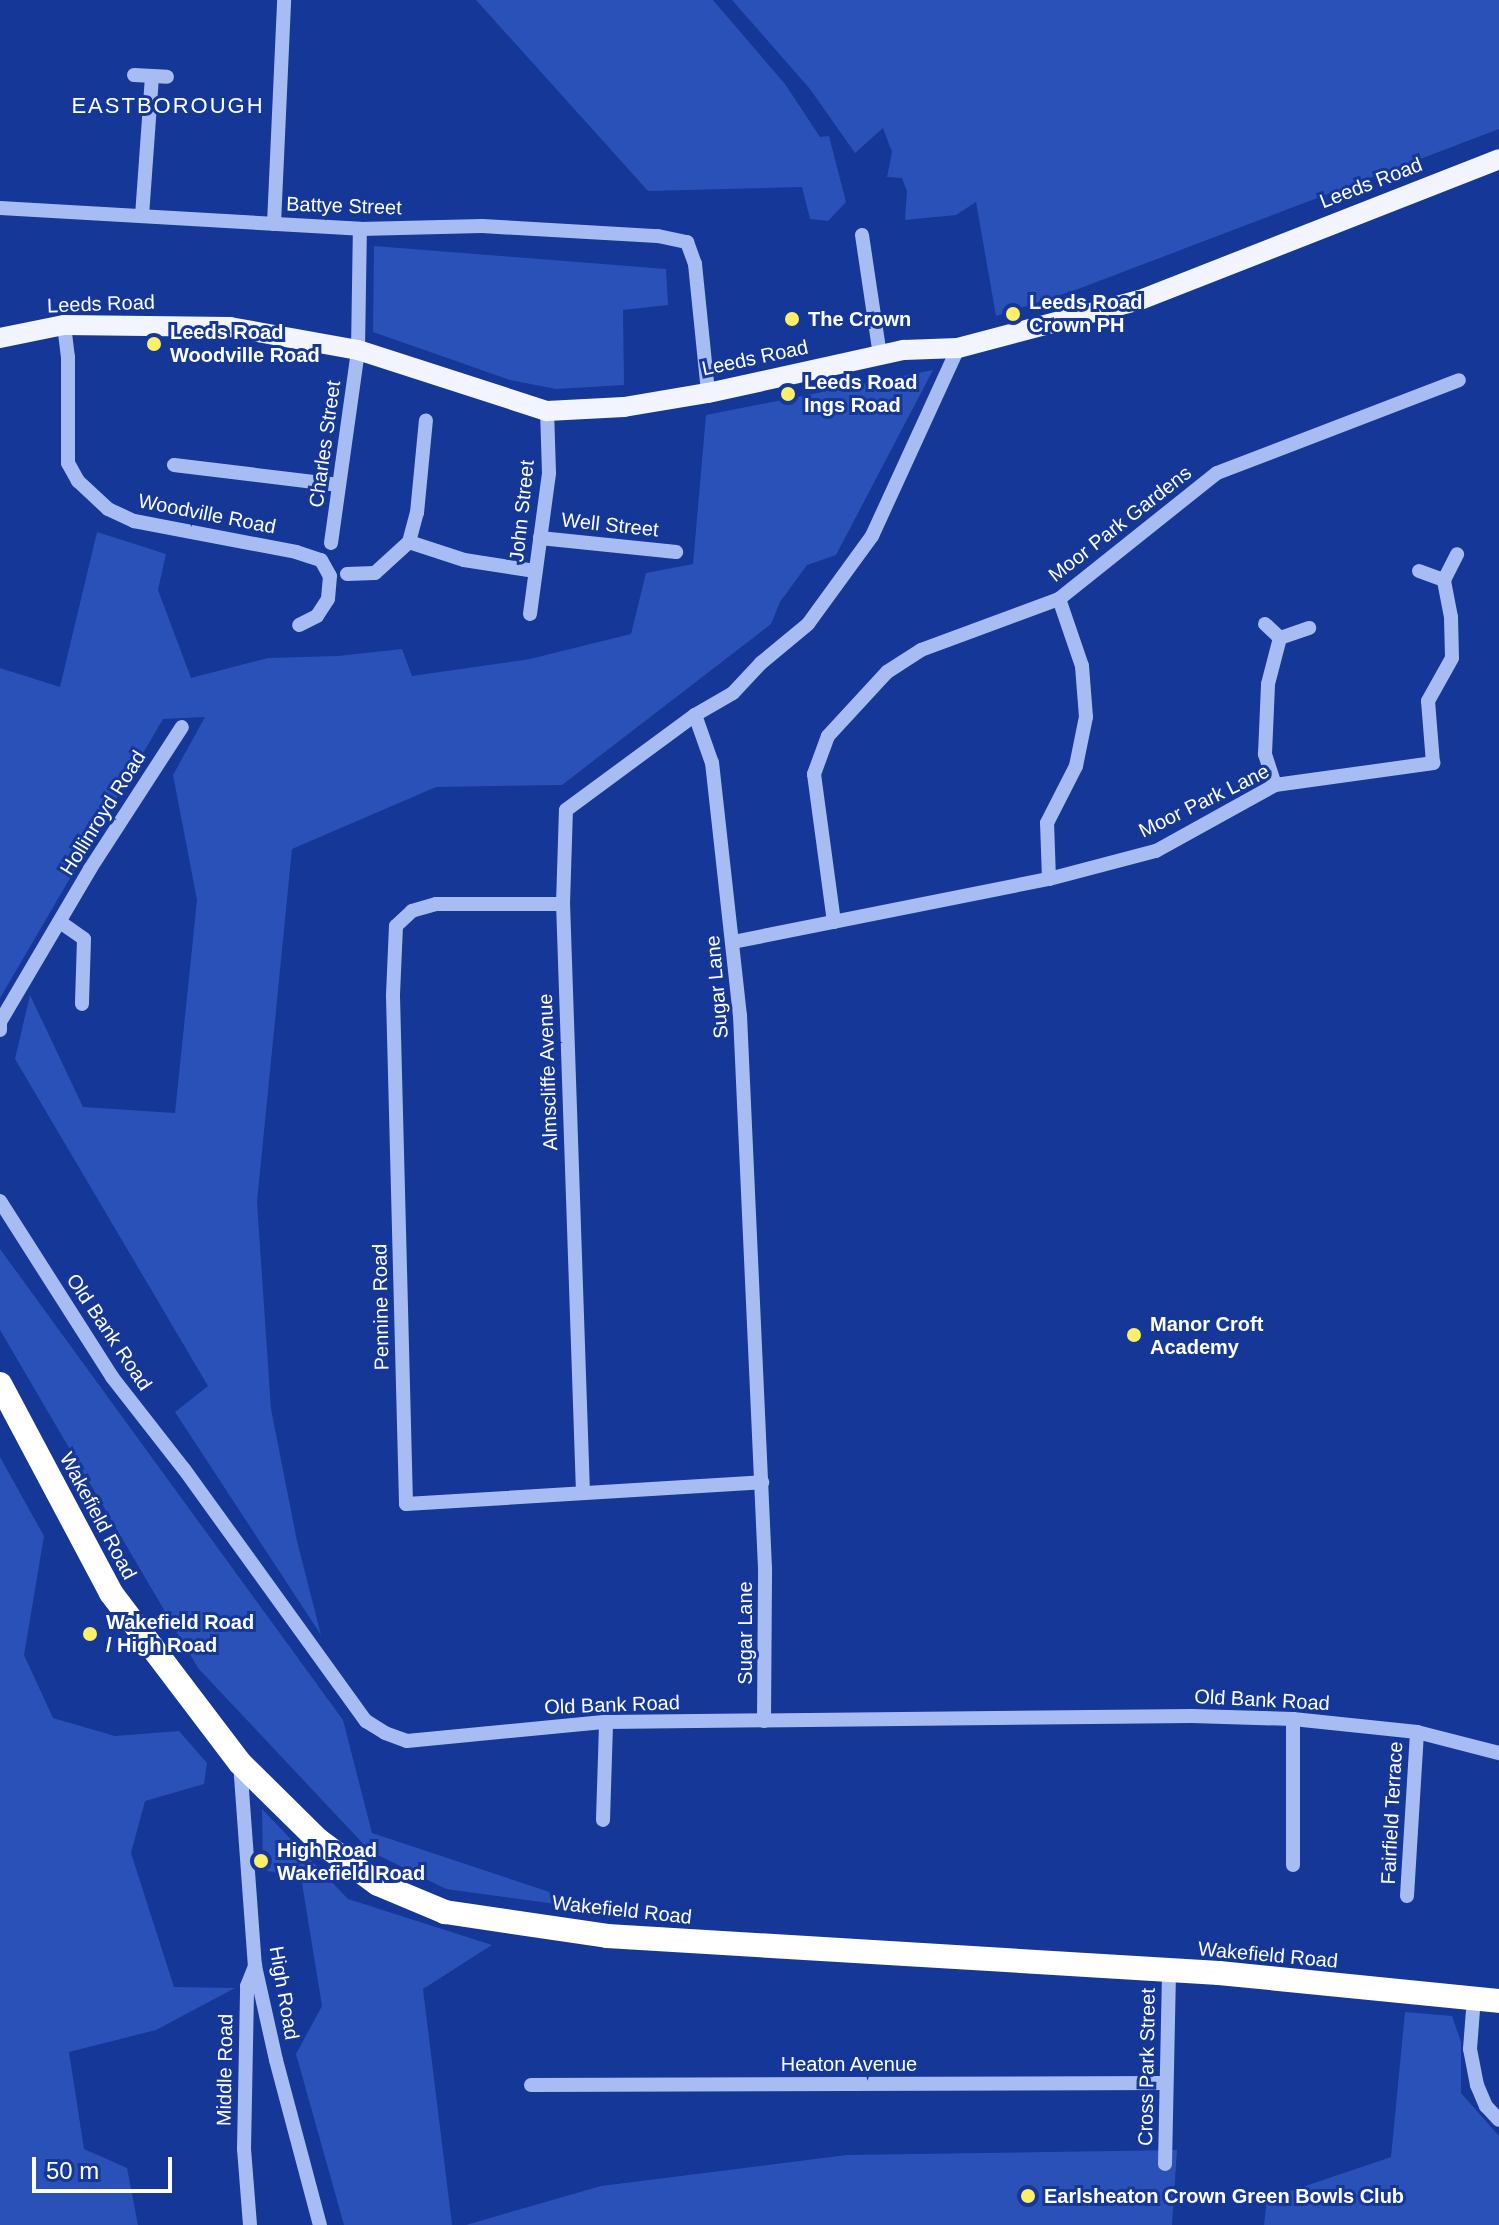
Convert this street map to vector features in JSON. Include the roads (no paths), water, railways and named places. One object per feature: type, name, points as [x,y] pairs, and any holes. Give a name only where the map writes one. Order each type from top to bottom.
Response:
[{"type":"highway","name":"Wakefield Road","points":[[0,1384],[111,1593],[240,1763],[318,1840],[378,1884],[445,1912],[607,1936],[1169,1971],[1499,2001]]},
{"type":"main road","name":"Leeds Road","points":[[0,338],[64,325],[230,327],[358,350],[547,411],[624,407],[708,393],[904,350],[958,348],[1140,300],[1499,159]]},
{"type":"street","points":[[274,224],[284,0]]},
{"type":"street","points":[[134,75],[160,77],[142,216]]},
{"type":"street","name":"Battye Street","points":[[0,208],[360,229],[482,226],[658,236],[687,242],[695,264],[708,393]]},
{"type":"street","name":"Charles Street","points":[[331,543],[358,350],[360,229]]},
{"type":"street","points":[[862,235],[880,355]]},
{"type":"street","name":"Woodville Road","points":[[64,325],[68,357],[68,463],[78,481],[108,509],[134,521],[281,549],[321,560],[330,576],[328,599],[317,616],[299,625]]},
{"type":"street","points":[[695,715],[733,693],[761,663],[808,624],[872,536],[958,348]]},
{"type":"street","name":"Moor Park Gardens","points":[[834,922],[814,774],[828,736],[887,672],[921,650],[1059,599],[1217,473],[1459,380]]},
{"type":"street","name":"John Street","points":[[530,614],[549,473],[547,411]]},
{"type":"street","points":[[347,574],[375,573],[409,542],[417,513],[426,420]]},
{"type":"street","points":[[174,465],[339,485]]},
{"type":"street","name":"Well Street","points":[[540,538],[676,552]]},
{"type":"street","points":[[409,542],[464,560],[535,571]]},
{"type":"street","points":[[1419,571],[1444,580],[1457,554]]},
{"type":"street","name":"Moor Park Lane","points":[[733,942],[1049,879],[1156,851],[1275,785],[1433,763],[1428,701],[1452,658],[1451,617],[1444,580]]},
{"type":"street","points":[[1049,879],[1047,823],[1076,766],[1086,717],[1082,666],[1059,599]]},
{"type":"street","points":[[1265,624],[1280,638]]},
{"type":"street","points":[[1280,638],[1309,628]]},
{"type":"street","points":[[1275,785],[1265,754],[1268,684],[1280,638]]},
{"type":"street","name":"Almscliffe Avenue","points":[[583,1493],[563,904],[566,810],[695,715]]},
{"type":"street","name":"Sugar Lane","points":[[695,715],[712,763],[733,942],[748,1127],[762,1482],[764,1721]]},
{"type":"street","name":"Hollinroyd Road","points":[[0,1030],[0,1022],[90,869],[182,727]]},
{"type":"street","name":"Pennine Road","points":[[563,904],[436,904],[412,911],[396,926],[393,996],[406,1504],[762,1482]]},
{"type":"street","points":[[60,922],[84,939],[82,1004]]},
{"type":"street","name":"Old Bank Road","points":[[0,1201],[112,1377],[184,1469],[366,1721],[407,1741],[606,1722],[1192,1716],[1293,1719],[1417,1732],[1499,1753]]},
{"type":"street","points":[[1293,1719],[1293,1865]]},
{"type":"street","points":[[603,1820],[606,1722]]},
{"type":"street","name":"Fairfield Terrace","points":[[1407,1896],[1417,1732]]},
{"type":"street","name":"High Road","points":[[240,1763],[255,1966],[276,2060],[320,2225]]},
{"type":"street","name":"Middle Road","points":[[250,2225],[244,2149],[247,1986],[255,1966]]},
{"type":"street","name":"Cross Park Street","points":[[1165,2164],[1169,1971]]},
{"type":"street","points":[[1474,1997],[1470,2049],[1477,2085],[1486,2106],[1499,2120]]},
{"type":"street","name":"Heaton Avenue","points":[[531,2085],[1166,2083]]},
{"type":"place","name":"Leeds Road Crown PH","points":[[1013,314]]},
{"type":"place","name":"The Crown","points":[[792,319]]},
{"type":"place","name":"Leeds Road Woodville Road","points":[[154,344]]},
{"type":"place","name":"Leeds Road Ings Road","points":[[788,394]]},
{"type":"place","name":"Manor Croft Academy","points":[[1134,1335]]},
{"type":"place","name":"Wakefield Road / High Road","points":[[90,1634]]},
{"type":"place","name":"High Road Wakefield Road","points":[[261,1861]]},
{"type":"place","name":"Earlsheaton Crown Green Bowls Club","points":[[1028,2196]]},
{"type":"district","name":"EASTBOROUGH","points":[[168,106]]}]
